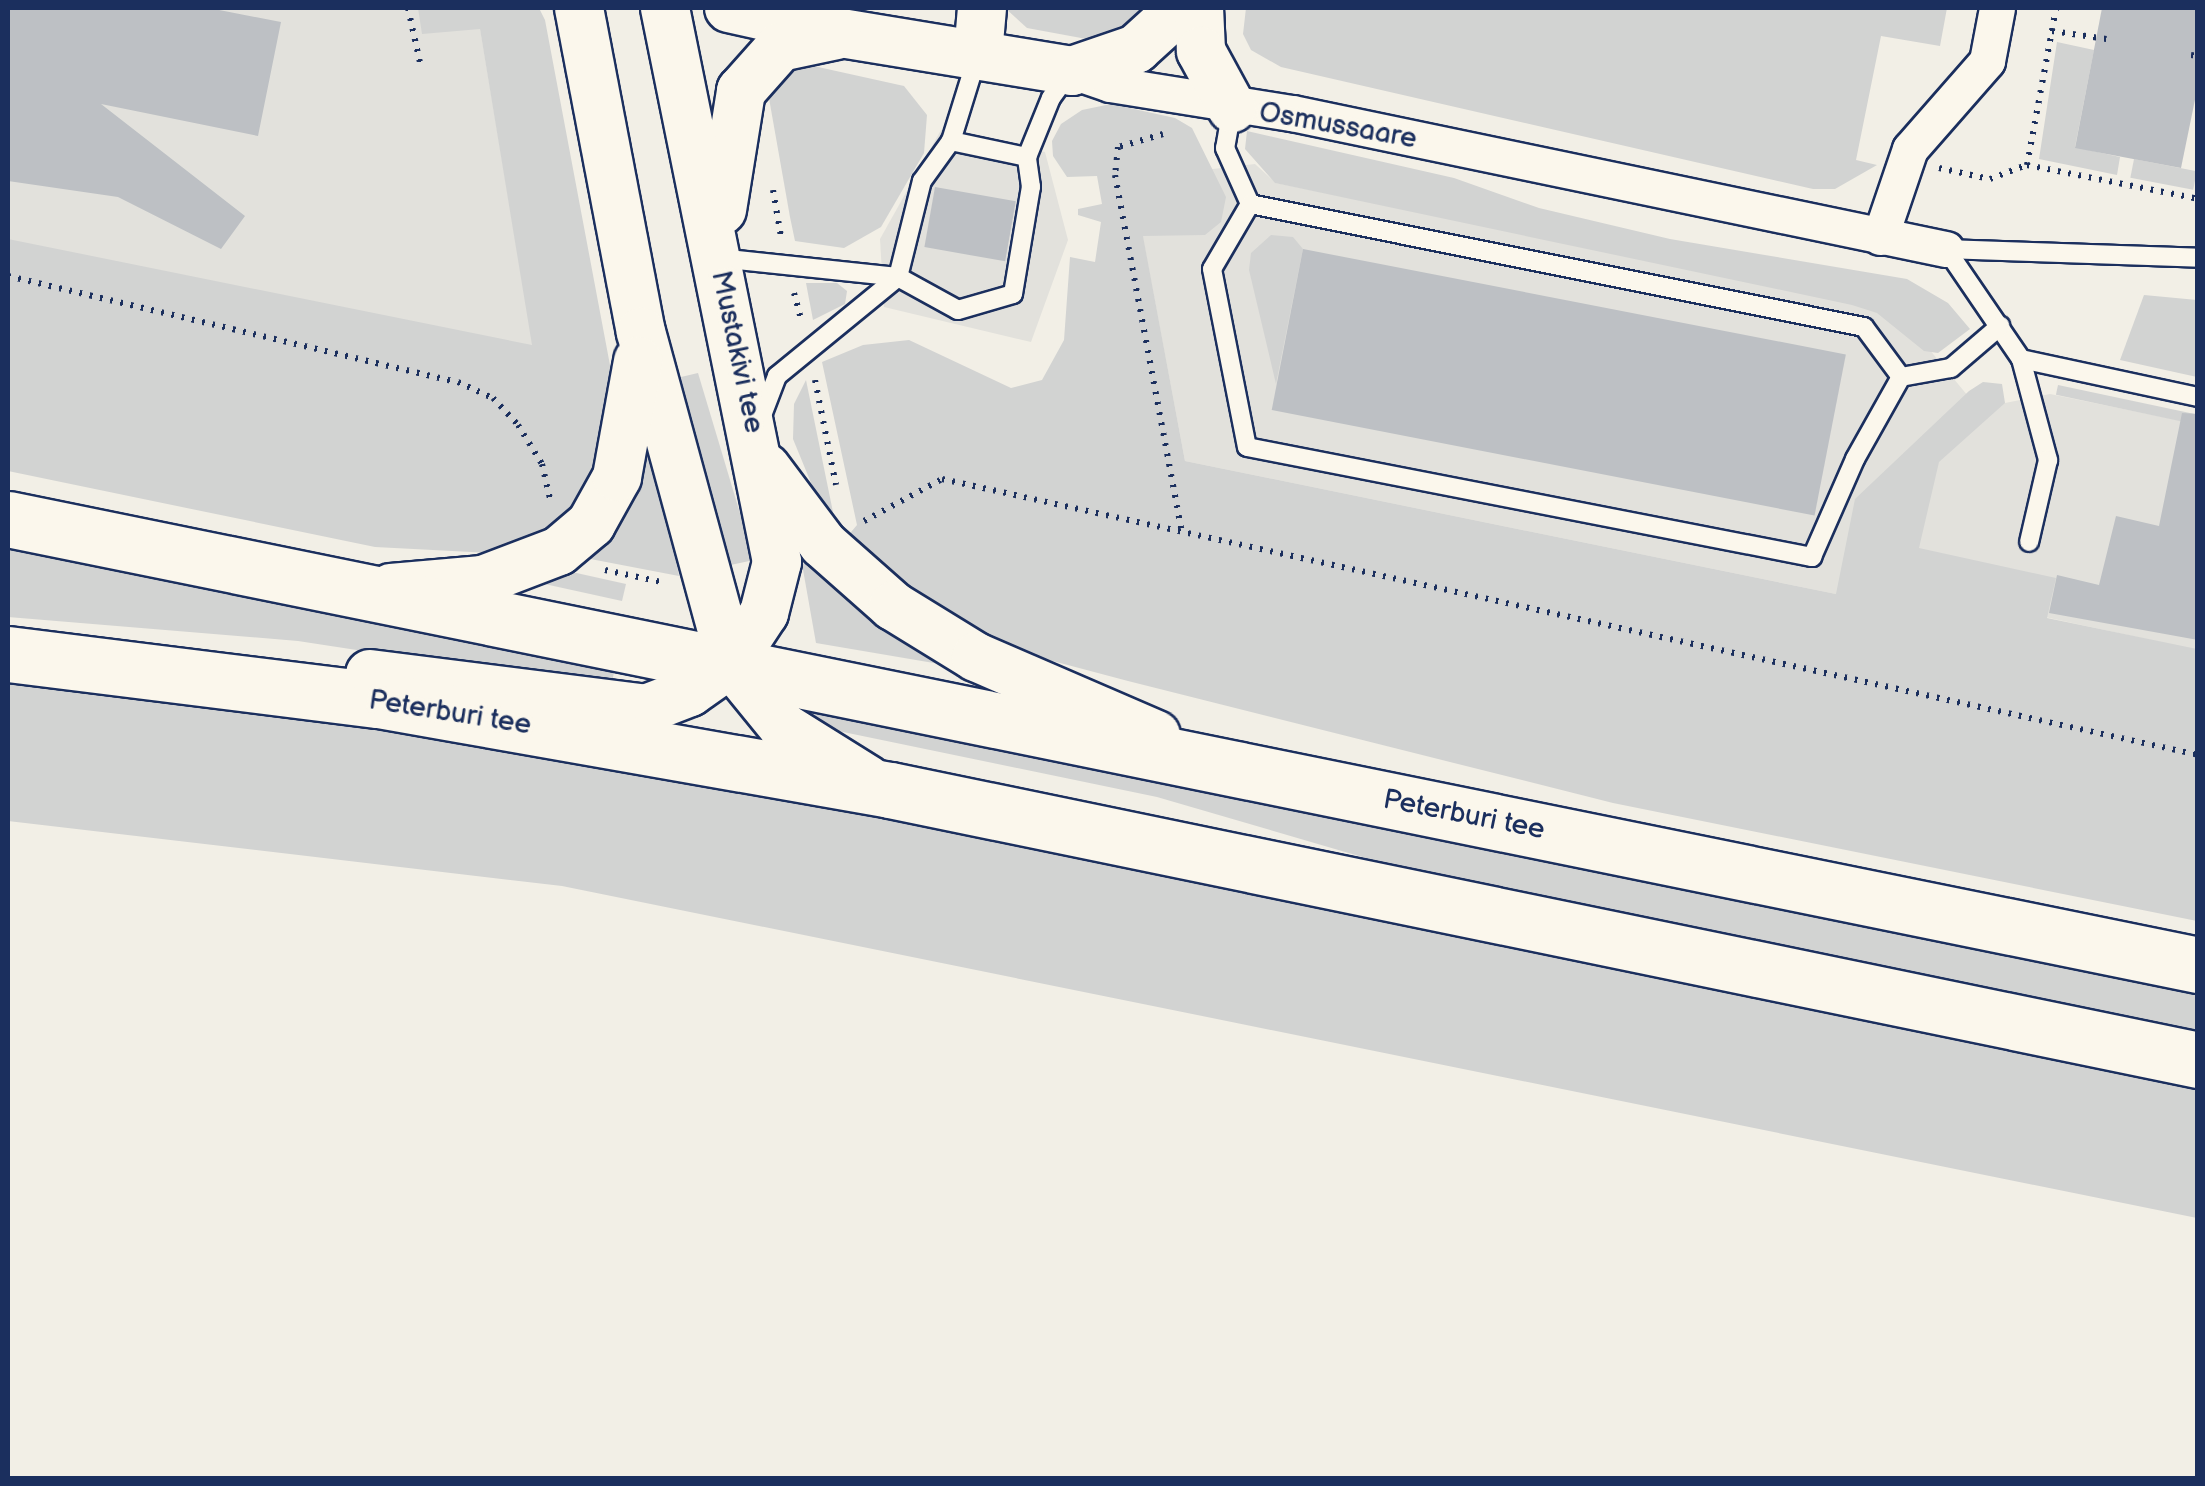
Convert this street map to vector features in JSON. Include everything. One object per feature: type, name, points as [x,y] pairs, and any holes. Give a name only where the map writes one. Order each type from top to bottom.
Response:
[{"type":"highway","name":"Peterburi tee","points":[[8,519],[731,663],[2198,965]]},
{"type":"highway","name":"Peterburi tee","points":[[8,652],[378,700],[890,790],[2198,1060]]},
{"type":"main road","points":[[562,8],[582,29],[641,332],[731,663]]},
{"type":"main road","points":[[582,29],[602,8]]},
{"type":"main road","points":[[643,8],[676,64]]},
{"type":"main road","name":"Mustakivi tee","points":[[665,8],[759,458],[823,544],[893,606],[1066,701],[1258,774]]},
{"type":"main road","name":"Osmussaare","points":[[730,8],[842,34],[1072,71]]},
{"type":"main road","points":[[978,54],[982,8]]},
{"type":"main road","points":[[1072,71],[1136,49],[1181,8]]},
{"type":"main road","points":[[1199,8],[1201,51],[1232,108]]},
{"type":"main road","points":[[718,258],[740,91],[780,47],[842,34]]},
{"type":"main road","points":[[365,590],[483,580],[559,551],[591,524],[617,476],[634,408],[641,332]]},
{"type":"main road","points":[[8,652],[218,654],[646,709],[690,692],[731,663],[776,586],[759,458]]},
{"type":"main road","name":"Peterburi tee","points":[[731,663],[782,727],[890,790]]},
{"type":"street","points":[[1880,237],[1907,160],[1988,60],[1997,8]]},
{"type":"street","name":"Osmussaare","points":[[1072,71],[1232,108],[1292,113],[1946,249]]},
{"type":"lane","points":[[759,458],[761,409],[777,376],[898,277],[922,182],[951,141],[978,54]]},
{"type":"lane","points":[[718,258],[898,277],[958,310],[1013,294],[1031,187],[1028,157],[1051,98],[1072,71]]},
{"type":"lane","points":[[1232,108],[1224,148],[1250,204]]},
{"type":"lane","points":[[951,141],[1028,157]]},
{"type":"lane","points":[[1250,204],[1212,269],[1247,448],[1812,557],[1855,459],[1901,377]]},
{"type":"lane","points":[[1250,204],[1864,327],[1901,377]]},
{"type":"lane","points":[[1946,249],[2198,258]]},
{"type":"lane","points":[[1946,249],[2022,359],[2048,460],[2030,542]]},
{"type":"lane","points":[[1901,377],[1951,368],[2000,326]]},
{"type":"lane","points":[[2022,359],[2198,397]]},
{"type":"path","points":[[408,8],[421,67]]},
{"type":"path","points":[[2027,166],[2056,8]]},
{"type":"path","points":[[2052,30],[2106,39]]},
{"type":"path","points":[[1182,532],[1115,175],[1118,147],[1192,128],[1232,108]]},
{"type":"path","points":[[1907,160],[1990,179],[2027,166],[2198,199]]},
{"type":"path","points":[[8,276],[458,382],[492,398],[518,425],[542,464],[548,511]]},
{"type":"path","points":[[857,525],[942,479],[2198,755]]},
{"type":"shaded area","points":[[8,8],[456,8],[480,28],[533,346],[8,240]]},
{"type":"shaded area","points":[[418,8],[539,8],[545,20],[616,397],[610,453],[565,524],[512,554],[375,547],[8,471],[8,239],[532,345],[480,29],[422,34]]},
{"type":"shaded area","points":[[1005,8],[1160,8],[1136,25],[1092,40],[1027,28]]},
{"type":"shaded area","points":[[1246,8],[1947,8],[1940,46],[1881,36],[1856,160],[1877,165],[1835,189],[1813,189],[1281,67],[1251,50],[1243,34]]},
{"type":"shaded area","points":[[2057,42],[2094,50],[2075,147],[2120,157],[2117,175],[2039,159]]},
{"type":"shaded area","points":[[809,65],[904,86],[927,115],[924,153],[881,227],[844,248],[795,241],[790,217],[767,87],[784,71]]},
{"type":"shaded area","points":[[1111,104],[1175,118],[1192,128],[1226,197],[1221,222],[1205,235],[1143,236],[1185,461],[1836,594],[1855,499],[1969,391],[1983,382],[2002,384],[2005,403],[1939,462],[1919,548],[2056,578],[2047,618],[2197,649],[2197,921],[1613,803],[1128,681],[1008,649],[899,591],[846,538],[857,525],[822,362],[863,345],[909,340],[1011,388],[1042,380],[1064,340],[1070,257],[1095,262],[1101,222],[1078,215],[1078,209],[1102,204],[1097,176],[1067,177],[1053,156],[1052,141],[1061,124],[1082,110]]},
{"type":"shaded area","points":[[941,130],[1045,152],[1068,240],[1031,342],[884,307],[880,239]]},
{"type":"shaded area","points":[[1247,131],[1454,178],[1539,208],[1670,239],[1907,279],[1948,303],[1970,329],[1938,353],[1924,351],[1877,313],[1852,305],[1275,183],[1245,149]]},
{"type":"shaded area","points":[[1127,153],[1213,169],[1255,164],[1276,183],[1860,302],[1909,325],[1968,396],[2005,403],[2050,394],[2197,424],[2197,650],[1893,584],[1836,594],[1185,461]]},
{"type":"shaded area","points":[[2134,159],[2197,171],[2193,190],[2130,178]]},
{"type":"shaded area","points":[[1271,235],[1293,237],[1303,249],[1276,384],[1249,270],[1251,253]]},
{"type":"shaded area","points":[[806,283],[837,283],[847,291],[845,304],[813,320]]},
{"type":"shaded area","points":[[2144,295],[2197,300],[2197,377],[2120,360]]},
{"type":"shaded area","points":[[698,373],[754,560],[721,567],[681,377]]},
{"type":"shaded area","points":[[806,380],[835,522],[823,512],[793,439],[794,404]]},
{"type":"shaded area","points":[[2058,385],[2197,415],[2195,424],[2056,395]]},
{"type":"shaded area","points":[[648,441],[665,509],[679,576],[580,557]]},
{"type":"shaded area","points":[[8,543],[615,666],[611,689],[298,641],[8,617]]},
{"type":"shaded area","points":[[823,557],[963,668],[816,643],[802,564]]},
{"type":"shaded area","points":[[563,570],[626,584],[622,601],[540,583]]},
{"type":"shaded area","points":[[8,673],[661,771],[2197,1084],[2197,1218],[562,886],[8,821]]},
{"type":"shaded area","points":[[799,700],[2197,991],[2197,1030],[1417,873],[1157,797],[819,727]]},
{"type":"building","points":[[8,8],[209,8],[281,22],[258,136],[101,104],[245,216],[221,249],[118,197],[8,181]]},
{"type":"building","points":[[2102,8],[2198,8],[2198,85],[2181,168],[2075,148]]},
{"type":"building","points":[[935,187],[1016,201],[1005,261],[924,247]]},
{"type":"building","points":[[1303,249],[1846,355],[1815,516],[1272,410]]},
{"type":"building","points":[[2182,413],[2198,414],[2198,640],[2049,613],[2057,575],[2099,585],[2116,516],[2159,526]]}]
